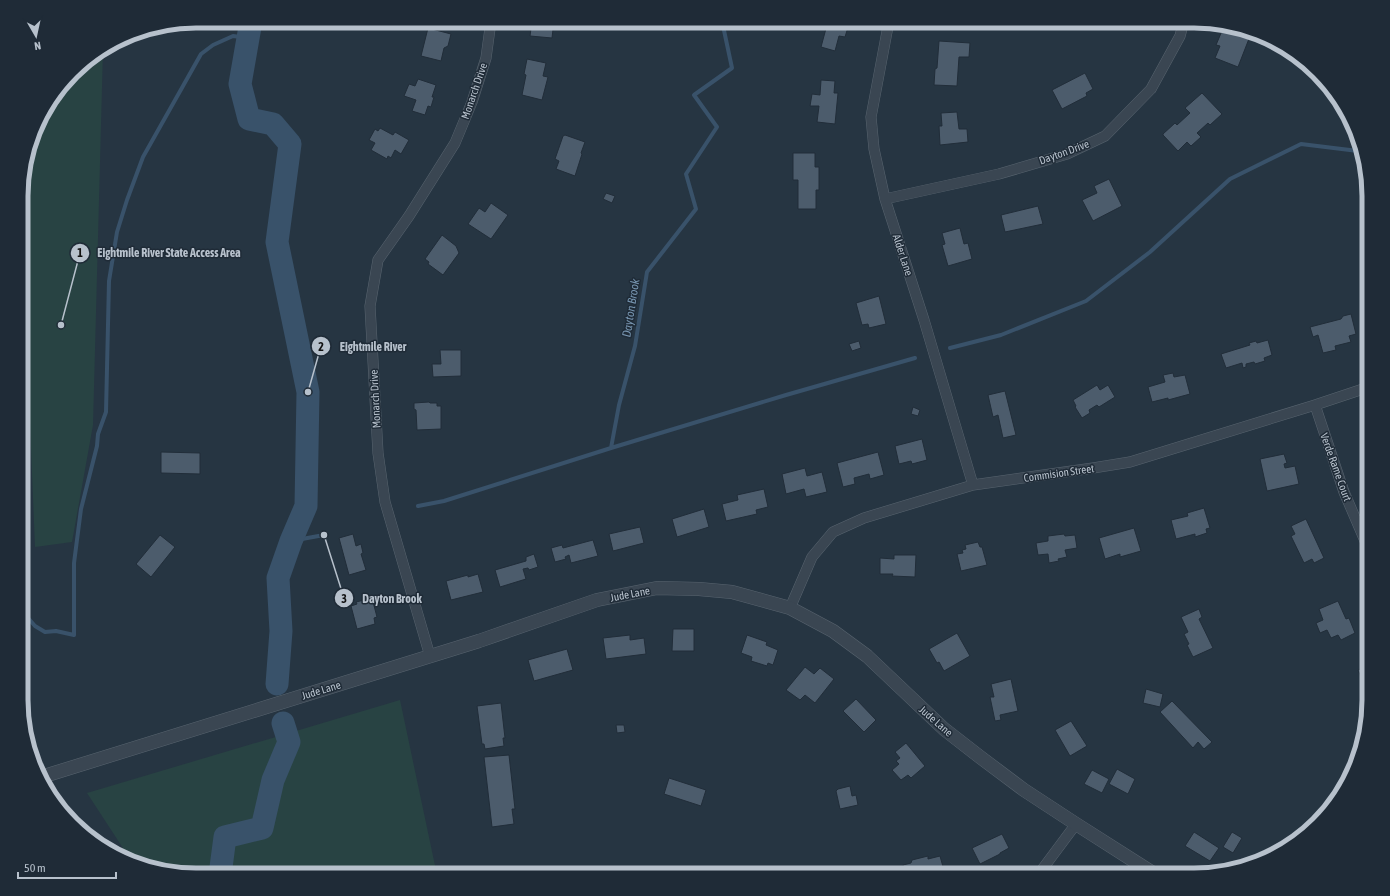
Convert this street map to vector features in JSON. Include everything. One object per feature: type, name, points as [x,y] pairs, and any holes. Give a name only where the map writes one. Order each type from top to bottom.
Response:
[{"type":"street","name":"Monarch Drive","points":[[430,656],[385,502],[378,453],[370,306],[378,260],[409,216],[455,143],[472,102],[486,58],[490,28]]},
{"type":"street","name":"Alder Lane","points":[[889,28],[871,117],[874,149],[885,199],[924,320],[973,485]]},
{"type":"street","name":"Dayton Drive","points":[[885,199],[999,174],[1067,154],[1105,136],[1151,89],[1180,36],[1182,28]]},
{"type":"street","name":"Commision Street","points":[[790,608],[812,557],[834,532],[864,518],[973,485],[1130,462],[1362,389]]},
{"type":"street","name":"Verde Rame Court","points":[[1315,405],[1344,492],[1362,534]]},
{"type":"street","name":"Jude Lane","points":[[46,775],[430,656],[596,600],[657,588],[699,589],[732,592],[790,608],[832,631],[867,656],[944,729],[1024,790],[1145,868]]},
{"type":"street","points":[[1043,868],[1076,824]]},
{"type":"green space","points":[[103,56],[93,425],[72,542],[35,547],[28,374],[29,174],[37,142],[45,122],[56,103],[77,77]]},
{"type":"green space","points":[[400,700],[436,868],[185,868],[163,865],[126,853],[87,793]]},
{"type":"building","points":[[428,28],[451,34],[448,46],[444,48],[441,61],[421,56]]},
{"type":"building","points":[[531,28],[553,28],[552,38],[530,36]]},
{"type":"building","points":[[826,28],[848,28],[845,37],[839,36],[835,51],[821,47]]},
{"type":"building","points":[[1222,30],[1249,38],[1238,67],[1215,58],[1220,46],[1216,45]]},
{"type":"building","points":[[939,41],[970,43],[969,57],[959,57],[957,86],[934,85]]},
{"type":"building","points":[[527,59],[546,63],[543,76],[548,77],[542,100],[522,95],[526,75],[524,74]]},
{"type":"building","points":[[1085,73],[1093,89],[1086,93],[1087,96],[1062,109],[1052,90]]},
{"type":"building","points":[[418,79],[436,85],[432,97],[434,97],[431,107],[428,106],[425,115],[412,111],[416,100],[404,96],[409,84],[415,86]]},
{"type":"building","points":[[821,80],[835,81],[834,93],[838,93],[835,124],[817,122],[819,106],[810,106],[812,94],[820,95]]},
{"type":"building","points":[[1202,93],[1222,114],[1210,125],[1208,123],[1197,133],[1201,137],[1191,146],[1187,142],[1178,151],[1163,134],[1175,123],[1177,125],[1190,113],[1185,108]]},
{"type":"building","points":[[957,112],[959,129],[967,129],[968,142],[940,145],[939,126],[942,126],[941,113]]},
{"type":"building","points":[[380,128],[393,135],[395,132],[409,140],[401,154],[395,150],[391,158],[388,156],[387,159],[371,150],[375,143],[369,140],[375,129],[378,131]]},
{"type":"building","points":[[565,135],[585,142],[575,176],[556,169],[559,161],[555,159],[563,136]]},
{"type":"building","points":[[793,153],[815,153],[815,167],[819,167],[819,190],[816,190],[816,209],[798,209],[798,180],[793,180]]},
{"type":"building","points":[[1109,179],[1122,206],[1093,221],[1082,200],[1097,193],[1094,186]]},
{"type":"building","points":[[606,193],[615,196],[612,203],[603,199]]},
{"type":"building","points":[[491,203],[508,215],[491,239],[468,224],[479,208],[485,212]]},
{"type":"building","points":[[1038,206],[1043,224],[1005,232],[1001,215]]},
{"type":"building","points":[[960,228],[964,244],[968,243],[972,259],[948,266],[942,245],[945,244],[942,233]]},
{"type":"building","points":[[442,235],[456,246],[459,253],[443,275],[428,264],[429,262],[425,259]]},
{"type":"building","points":[[879,296],[886,324],[869,328],[868,324],[862,325],[856,303]]},
{"type":"building","points":[[1351,314],[1356,334],[1349,336],[1351,342],[1335,346],[1336,350],[1323,353],[1318,335],[1313,337],[1310,327],[1341,319],[1343,316]]},
{"type":"building","points":[[1268,340],[1272,355],[1264,358],[1265,361],[1255,364],[1254,362],[1246,364],[1246,367],[1243,368],[1242,363],[1226,368],[1221,354],[1250,345],[1249,343],[1256,341],[1257,343]]},
{"type":"building","points":[[859,341],[861,348],[852,351],[849,344]]},
{"type":"building","points":[[440,350],[461,350],[461,376],[433,377],[432,364],[441,364]]},
{"type":"building","points":[[1173,373],[1174,377],[1185,375],[1190,394],[1168,400],[1168,398],[1152,402],[1148,387],[1165,382],[1163,375]]},
{"type":"building","points":[[1097,385],[1100,390],[1108,385],[1115,397],[1099,407],[1097,405],[1089,410],[1090,413],[1082,418],[1075,407],[1076,406],[1073,400]]},
{"type":"building","points":[[1005,391],[1016,435],[1003,438],[998,415],[993,417],[988,395]]},
{"type":"building","points":[[414,403],[437,403],[437,406],[441,406],[441,429],[417,430],[416,410],[414,409]]},
{"type":"building","points":[[913,407],[920,410],[918,416],[911,414]]},
{"type":"building","points":[[922,439],[927,460],[912,464],[911,461],[899,464],[895,446]]},
{"type":"building","points":[[161,452],[200,453],[200,474],[161,473]]},
{"type":"building","points":[[878,452],[884,475],[870,479],[869,474],[854,478],[855,484],[843,487],[837,463]]},
{"type":"building","points":[[1284,454],[1287,463],[1284,464],[1285,468],[1295,466],[1299,484],[1267,491],[1260,459]]},
{"type":"building","points":[[805,468],[807,476],[822,472],[827,492],[806,497],[804,489],[786,494],[782,474]]},
{"type":"building","points":[[764,489],[768,507],[756,510],[757,514],[726,521],[722,504],[738,500],[737,495]]},
{"type":"building","points":[[1204,508],[1210,528],[1206,529],[1207,533],[1195,537],[1195,534],[1176,539],[1171,520],[1188,516],[1187,513]]},
{"type":"building","points":[[704,509],[709,527],[677,537],[672,519]]},
{"type":"building","points":[[1306,519],[1324,558],[1314,563],[1312,559],[1304,563],[1291,536],[1295,534],[1291,526]]},
{"type":"building","points":[[640,527],[644,543],[613,551],[609,534]]},
{"type":"building","points":[[1134,528],[1141,551],[1120,557],[1120,554],[1105,559],[1099,538]]},
{"type":"building","points":[[353,534],[356,546],[361,544],[363,553],[361,554],[366,570],[349,575],[339,538]]},
{"type":"building","points":[[1064,534],[1065,536],[1075,535],[1077,548],[1065,550],[1067,557],[1058,559],[1059,561],[1049,563],[1048,554],[1038,555],[1036,543],[1048,541],[1048,536]]},
{"type":"building","points":[[160,535],[175,547],[151,577],[136,564]]},
{"type":"building","points":[[593,540],[598,556],[571,563],[569,555],[565,557],[566,559],[555,562],[551,548],[562,545],[563,548]]},
{"type":"building","points":[[978,542],[980,547],[982,547],[987,565],[961,571],[957,554],[963,553],[962,550],[966,549],[965,545]]},
{"type":"building","points":[[534,554],[538,567],[529,570],[528,568],[523,569],[526,579],[500,587],[495,570],[526,561],[526,557]]},
{"type":"building","points":[[894,555],[916,555],[915,577],[880,574],[880,558],[894,559]]},
{"type":"building","points":[[478,574],[483,592],[451,600],[446,581]]},
{"type":"building","points":[[372,598],[377,617],[374,618],[375,624],[357,629],[351,606],[357,604],[356,602]]},
{"type":"building","points":[[1338,601],[1346,619],[1349,618],[1355,633],[1341,640],[1338,635],[1331,638],[1327,630],[1320,633],[1316,623],[1323,620],[1319,609]]},
{"type":"building","points":[[1199,609],[1202,617],[1199,619],[1213,648],[1193,657],[1187,645],[1189,644],[1184,634],[1188,632],[1181,617]]},
{"type":"building","points":[[673,629],[694,629],[694,651],[672,651]]},
{"type":"building","points":[[957,633],[970,656],[944,671],[939,662],[937,663],[929,649]]},
{"type":"building","points":[[630,635],[630,640],[644,638],[646,654],[606,659],[603,638]]},
{"type":"building","points":[[747,635],[767,642],[766,645],[778,650],[773,665],[768,663],[767,666],[751,661],[752,657],[741,653]]},
{"type":"building","points":[[567,649],[573,670],[534,681],[528,660]]},
{"type":"building","points":[[805,667],[814,674],[820,668],[834,679],[815,703],[805,695],[800,700],[786,690]]},
{"type":"building","points":[[1362,668],[1362,679],[1358,670]]},
{"type":"building","points":[[1011,679],[1018,711],[1000,715],[1001,720],[995,721],[990,697],[994,697],[991,684]]},
{"type":"building","points":[[1146,689],[1163,694],[1160,707],[1143,703]]},
{"type":"building","points":[[856,699],[876,720],[864,732],[843,711]]},
{"type":"building","points":[[1172,701],[1212,742],[1204,749],[1198,742],[1193,748],[1160,712]]},
{"type":"building","points":[[501,703],[505,738],[503,738],[504,746],[485,749],[484,744],[482,744],[477,706]]},
{"type":"building","points":[[1071,721],[1087,746],[1070,756],[1055,730]]},
{"type":"building","points":[[616,725],[624,725],[625,732],[617,733]]},
{"type":"building","points":[[906,743],[925,766],[911,778],[908,775],[901,780],[892,770],[899,764],[896,761],[900,758],[895,752]]},
{"type":"building","points":[[509,755],[515,809],[512,809],[514,824],[492,827],[484,757]]},
{"type":"building","points":[[1117,769],[1135,779],[1128,794],[1109,784]]},
{"type":"building","points":[[1092,770],[1109,779],[1102,793],[1084,784]]},
{"type":"building","points":[[669,778],[706,790],[701,806],[664,794]]},
{"type":"building","points":[[850,786],[852,796],[856,795],[858,805],[840,809],[836,791],[838,789]]},
{"type":"building","points":[[1194,832],[1219,848],[1210,861],[1185,846]]},
{"type":"building","points":[[1232,832],[1242,838],[1233,853],[1223,847]]},
{"type":"building","points":[[1002,834],[1009,848],[980,864],[972,848]]},
{"type":"building","points":[[928,856],[928,859],[940,856],[943,868],[904,868],[903,865],[911,863],[912,860]]},
{"type":"waterway","points":[[250,28],[240,84],[249,119],[273,124],[290,144],[277,242],[308,392],[306,506],[291,541],[278,578],[281,631],[277,684]]},
{"type":"waterway","name":"Dayton Brook","points":[[418,506],[444,501],[611,448],[619,405],[635,346],[647,272],[696,209],[686,174],[717,127],[694,95],[732,68],[723,28]]},
{"type":"waterway","points":[[28,618],[35,626],[45,632],[56,631],[74,635],[74,563],[81,509],[97,446],[98,434],[106,412],[109,281],[117,232],[143,157],[201,54],[213,45],[233,36],[248,38]]},
{"type":"waterway","points":[[950,348],[1001,335],[1086,301],[1150,252],[1230,179],[1301,144],[1355,151]]},
{"type":"waterway","points":[[611,448],[915,358]]},
{"type":"waterway","name":"Dayton Brook","points":[[291,541],[324,535]]},
{"type":"waterway","points":[[221,868],[225,837],[262,828],[273,780],[289,742],[283,723]]},
{"type":"place","name":"Eightmile River State Access Area","points":[[61,325]]},
{"type":"place","name":"Eightmile River","points":[[308,392]]},
{"type":"place","name":"Dayton Brook","points":[[324,535]]}]
